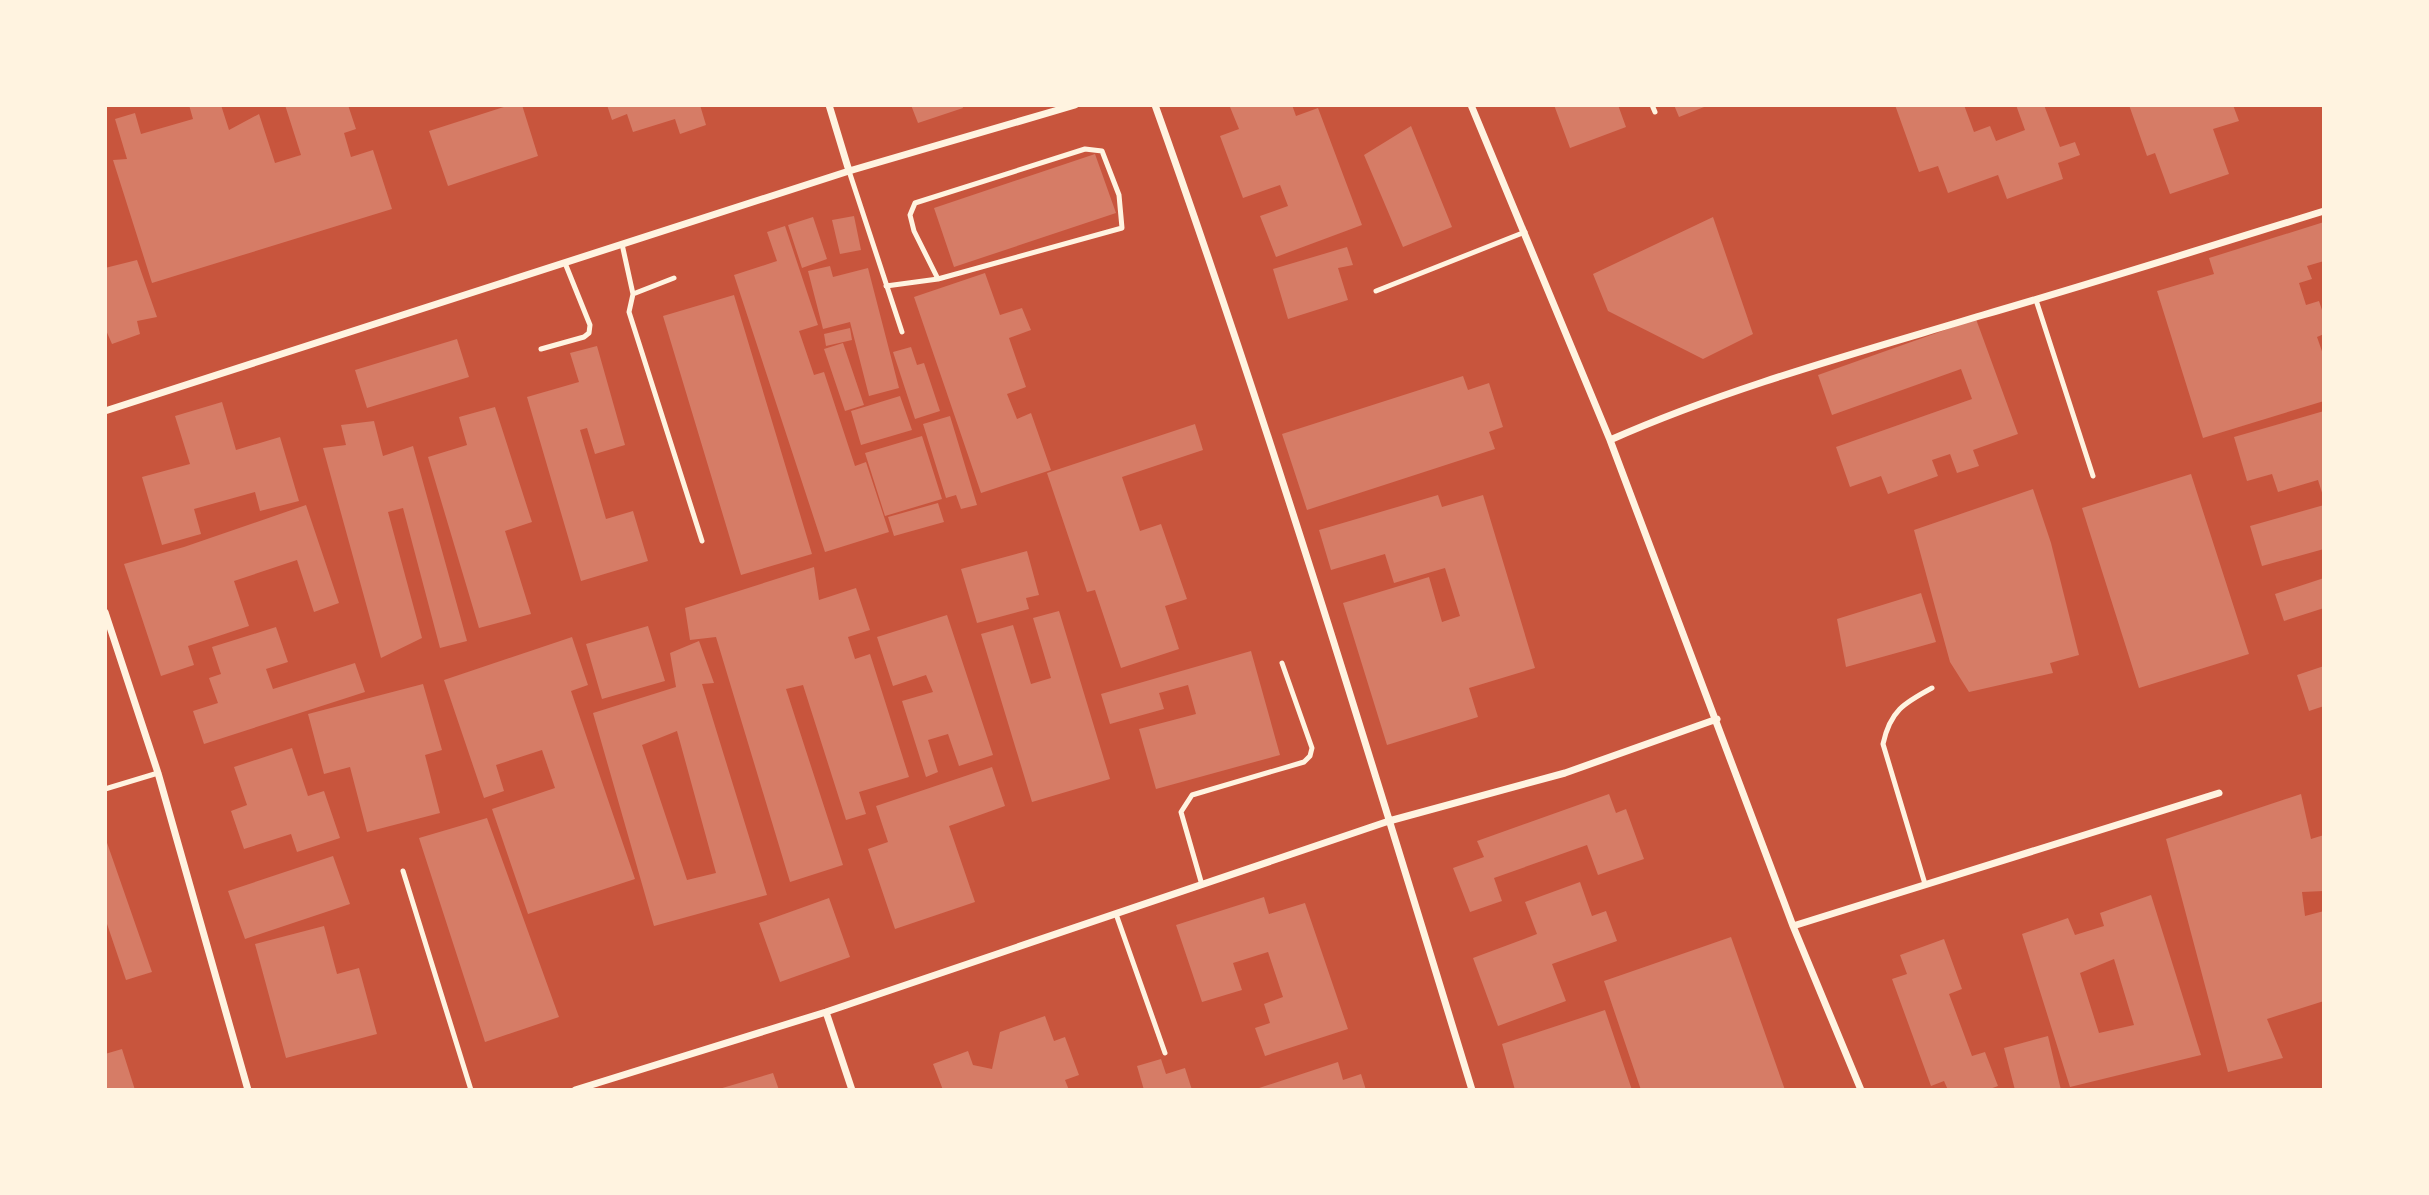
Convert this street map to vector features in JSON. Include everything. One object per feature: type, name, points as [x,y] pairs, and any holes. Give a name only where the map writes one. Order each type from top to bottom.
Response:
[{"type":"street","points":[[828,105],[849,171]]},
{"type":"street","points":[[105,411],[849,171],[1075,105]]},
{"type":"street","points":[[1155,105],[1214,270],[1390,821],[1472,1090]]},
{"type":"street","points":[[1471,105],[1610,440],[1793,926],[1861,1090]]},
{"type":"street","points":[[1610,440],[1660,418],[1847,356],[2324,211]]},
{"type":"street","points":[[105,612],[158,773],[248,1090]]},
{"type":"street","points":[[575,1090],[826,1012],[1390,821],[1565,773],[1717,719]]},
{"type":"street","points":[[1793,926],[2219,793]]},
{"type":"street","points":[[826,1012],[852,1090]]},
{"type":"lane","points":[[1653,105],[1655,112]]},
{"type":"lane","points":[[886,286],[938,279],[1122,228],[1119,195],[1102,151],[1085,149],[915,203],[910,215],[914,231],[938,279]]},
{"type":"lane","points":[[849,171],[902,332]]},
{"type":"lane","points":[[1376,291],[1525,232]]},
{"type":"lane","points":[[622,244],[633,294],[629,312],[702,541]]},
{"type":"lane","points":[[541,349],[584,337],[589,333],[590,325],[565,263]]},
{"type":"lane","points":[[633,294],[674,278]]},
{"type":"lane","points":[[2036,300],[2093,476]]},
{"type":"lane","points":[[1202,885],[1181,812],[1192,795],[1304,762],[1310,756],[1312,748],[1282,663]]},
{"type":"lane","points":[[1925,884],[1882,744],[1887,723],[1900,707],[1932,688]]},
{"type":"lane","points":[[105,789],[158,773]]},
{"type":"lane","points":[[403,871],[471,1090]]},
{"type":"lane","points":[[1116,914],[1164,1053]]},
{"type":"building","points":[[189,105],[221,105],[229,130],[259,114],[275,163],[301,155],[285,105],[348,105],[356,129],[344,133],[351,157],[373,150],[392,209],[152,283],[113,160],[127,159],[115,119],[135,113],[141,134],[193,119]]},
{"type":"building","points":[[510,105],[522,105],[538,156],[448,186],[429,131]]},
{"type":"building","points":[[607,105],[700,105],[706,125],[680,134],[675,119],[633,132],[627,114],[612,120]]},
{"type":"building","points":[[911,105],[962,105],[963,108],[918,123]]},
{"type":"building","points":[[1292,105],[1296,116],[1318,108],[1362,225],[1276,257],[1260,216],[1288,206],[1280,185],[1243,198],[1220,136],[1239,129],[1230,107]]},
{"type":"building","points":[[1554,105],[1618,105],[1626,127],[1570,148]]},
{"type":"building","points":[[1674,105],[1709,105],[1679,117]]},
{"type":"building","points":[[1895,105],[1964,105],[1974,132],[1990,126],[1996,141],[2025,130],[2016,105],[2044,105],[2060,147],[2075,142],[2080,155],[2058,163],[2063,179],[2007,199],[1998,175],[1948,193],[1938,166],[1919,172]]},
{"type":"building","points":[[2129,105],[2233,105],[2239,121],[2213,129],[2229,174],[2170,194],[2155,153],[2147,156]]},
{"type":"building","points":[[1411,126],[1452,227],[1403,247],[1364,155]]},
{"type":"building","points":[[1095,154],[1116,213],[954,267],[934,208]]},
{"type":"building","points":[[854,216],[861,250],[840,254],[832,220]]},
{"type":"building","points":[[813,217],[827,259],[802,268],[788,225]]},
{"type":"building","points":[[1713,217],[1753,334],[1703,359],[1608,311],[1593,274]]},
{"type":"building","points":[[2324,222],[2324,261],[2307,266],[2312,279],[2299,283],[2306,305],[2319,301],[2324,316],[2324,334],[2317,337],[2324,357],[2324,401],[2203,438],[2157,291],[2214,274],[2209,258]]},
{"type":"building","points":[[785,226],[818,325],[799,331],[814,375],[824,372],[855,466],[866,462],[889,532],[825,552],[734,275],[777,261],[767,232]]},
{"type":"building","points":[[1347,247],[1353,265],[1338,268],[1348,300],[1288,319],[1273,269]]},
{"type":"building","points":[[137,260],[157,317],[137,321],[140,334],[112,344],[105,328],[105,268]]},
{"type":"building","points":[[830,266],[833,277],[868,268],[899,388],[869,396],[850,322],[823,329],[808,271]]},
{"type":"building","points":[[985,273],[1000,315],[1022,308],[1031,330],[1009,338],[1026,387],[1007,394],[1017,419],[1031,413],[1051,470],[981,493],[914,297]]},
{"type":"building","points":[[734,295],[812,554],[741,575],[663,316]]},
{"type":"building","points":[[1976,319],[2018,434],[1973,450],[1979,466],[1957,473],[1950,454],[1932,460],[1938,476],[1888,494],[1881,476],[1850,487],[1836,447],[1972,399],[1961,369],[1832,415],[1818,375]]},
{"type":"building","points":[[850,328],[852,340],[826,346],[824,334]]},
{"type":"building","points":[[457,339],[469,377],[367,408],[355,370]]},
{"type":"building","points":[[843,343],[864,405],[845,411],[824,349]]},
{"type":"building","points":[[597,346],[625,445],[595,454],[587,428],[580,430],[606,519],[633,511],[648,561],[581,581],[527,397],[579,382],[570,353]]},
{"type":"building","points":[[911,347],[917,365],[924,363],[940,411],[915,419],[893,352]]},
{"type":"building","points":[[1463,376],[1468,390],[1489,383],[1503,427],[1489,432],[1495,449],[1307,510],[1282,434]]},
{"type":"building","points":[[900,396],[912,430],[861,445],[851,411]]},
{"type":"building","points":[[222,402],[236,450],[280,437],[299,501],[260,511],[255,492],[194,509],[201,534],[162,545],[142,477],[190,464],[175,416]]},
{"type":"building","points":[[495,407],[532,522],[505,531],[531,614],[479,628],[428,457],[467,445],[459,417]]},
{"type":"building","points":[[2324,411],[2324,499],[2318,480],[2278,492],[2272,474],[2247,481],[2234,437]]},
{"type":"building","points":[[950,416],[977,505],[961,509],[956,495],[946,498],[923,424]]},
{"type":"building","points":[[374,421],[383,456],[413,446],[467,641],[440,648],[403,508],[388,512],[422,638],[381,658],[323,448],[346,445],[341,425]]},
{"type":"building","points":[[1195,424],[1203,450],[1122,477],[1140,531],[1161,524],[1187,599],[1165,606],[1179,649],[1121,668],[1095,590],[1087,592],[1047,473]]},
{"type":"building","points":[[922,436],[942,499],[885,516],[865,453]]},
{"type":"building","points":[[2191,474],[2249,654],[2139,688],[2082,508]]},
{"type":"building","points":[[2033,489],[2051,543],[2079,655],[2050,663],[2053,673],[1969,692],[1950,662],[1914,530]]},
{"type":"building","points":[[1438,495],[1442,507],[1483,495],[1535,668],[1469,688],[1478,717],[1387,745],[1343,603],[1429,577],[1442,622],[1460,616],[1445,568],[1394,583],[1385,554],[1331,570],[1319,530]]},
{"type":"building","points":[[938,503],[944,522],[894,536],[888,517]]},
{"type":"building","points":[[306,505],[339,603],[314,612],[297,560],[234,581],[249,626],[188,646],[194,665],[161,676],[124,564],[184,547]]},
{"type":"building","points":[[2324,505],[2324,549],[2262,566],[2250,526]]},
{"type":"building","points":[[1027,551],[1039,595],[1026,598],[1029,609],[977,623],[961,569]]},
{"type":"building","points":[[814,567],[819,600],[856,588],[870,630],[848,637],[855,659],[870,654],[909,777],[859,792],[866,814],[846,820],[803,685],[786,689],[843,865],[790,882],[716,637],[690,640],[685,608]]},
{"type":"building","points":[[2324,578],[2324,608],[2284,621],[2275,594]]},
{"type":"building","points":[[1921,593],[1936,642],[1846,667],[1837,619]]},
{"type":"building","points":[[1059,611],[1110,779],[1032,802],[981,634],[1013,625],[1031,684],[1051,678],[1033,618]]},
{"type":"building","points":[[947,615],[993,755],[959,766],[948,734],[928,740],[938,772],[926,777],[902,701],[933,692],[926,675],[893,686],[877,637]]},
{"type":"building","points":[[648,626],[665,681],[602,699],[586,644]]},
{"type":"building","points":[[276,627],[288,662],[266,669],[273,689],[355,663],[365,692],[204,744],[193,711],[218,703],[209,678],[221,674],[212,647]]},
{"type":"building","points":[[572,637],[588,685],[571,691],[635,879],[528,914],[492,809],[555,788],[542,750],[496,765],[504,791],[484,798],[444,680]]},
{"type":"building","points":[[699,641],[714,683],[702,684],[767,895],[654,926],[593,713],[676,687],[670,653]],"holes":[[[677,731],[716,873],[687,880],[642,745]]]},
{"type":"building","points":[[1251,651],[1280,755],[1156,789],[1139,729],[1196,714],[1188,685],[1159,693],[1164,709],[1110,724],[1101,694]]},
{"type":"building","points":[[2324,666],[2324,706],[2309,711],[2297,675]]},
{"type":"building","points":[[423,684],[442,750],[425,755],[440,813],[367,832],[350,767],[324,774],[308,714]]},
{"type":"building","points":[[292,748],[308,796],[324,791],[340,838],[297,852],[291,834],[244,849],[231,811],[247,805],[234,767]]},
{"type":"building","points":[[992,767],[1005,806],[949,826],[975,902],[895,929],[868,849],[888,842],[876,806]]},
{"type":"building","points":[[1609,794],[1616,813],[1626,809],[1644,859],[1598,875],[1587,845],[1494,878],[1502,901],[1470,912],[1453,868],[1484,857],[1477,841]]},
{"type":"building","points":[[2301,794],[2311,839],[2324,835],[2324,891],[2302,892],[2305,916],[2324,911],[2324,1001],[2267,1019],[2283,1058],[2228,1072],[2166,839]]},
{"type":"building","points":[[487,818],[559,1017],[485,1042],[419,838]]},
{"type":"building","points":[[105,837],[152,972],[126,980],[105,918]]},
{"type":"building","points":[[333,856],[350,904],[245,939],[228,891]]},
{"type":"building","points":[[1580,882],[1592,916],[1606,911],[1617,941],[1552,964],[1566,1001],[1498,1026],[1473,958],[1537,934],[1525,902]]},
{"type":"building","points":[[2151,895],[2201,1055],[2070,1087],[2022,934],[2068,918],[2075,935],[2104,926],[2100,913]],"holes":[[[2114,959],[2134,1025],[2099,1033],[2080,973]]]},
{"type":"building","points":[[1264,897],[1269,914],[1305,903],[1348,1029],[1265,1056],[1255,1028],[1270,1023],[1264,1004],[1283,997],[1268,952],[1233,963],[1242,990],[1202,1002],[1176,925]]},
{"type":"building","points":[[829,898],[850,957],[780,982],[759,923]]},
{"type":"building","points":[[324,926],[337,974],[359,968],[377,1034],[286,1058],[255,944]]},
{"type":"building","points":[[1731,937],[1785,1090],[1641,1090],[1604,981]]},
{"type":"building","points":[[1944,939],[1962,989],[1949,994],[1972,1056],[1985,1052],[1998,1086],[1987,1090],[1948,1090],[1944,1081],[1931,1086],[1892,979],[1907,974],[1900,955]]},
{"type":"building","points":[[1605,1010],[1632,1090],[1515,1090],[1502,1044]]},
{"type":"building","points":[[1045,1016],[1054,1041],[1065,1037],[1079,1075],[1065,1080],[1069,1090],[943,1090],[933,1064],[968,1051],[973,1065],[992,1069],[1000,1032]]},
{"type":"building","points":[[2048,1036],[2061,1090],[2015,1090],[2004,1048]]},
{"type":"building","points":[[122,1049],[135,1090],[105,1090],[105,1054]]},
{"type":"building","points":[[1161,1059],[1166,1074],[1185,1068],[1192,1090],[1144,1090],[1137,1066]]},
{"type":"building","points":[[1338,1062],[1343,1080],[1361,1074],[1366,1090],[1253,1090]]},
{"type":"building","points":[[773,1073],[779,1090],[719,1090],[719,1089]]}]
